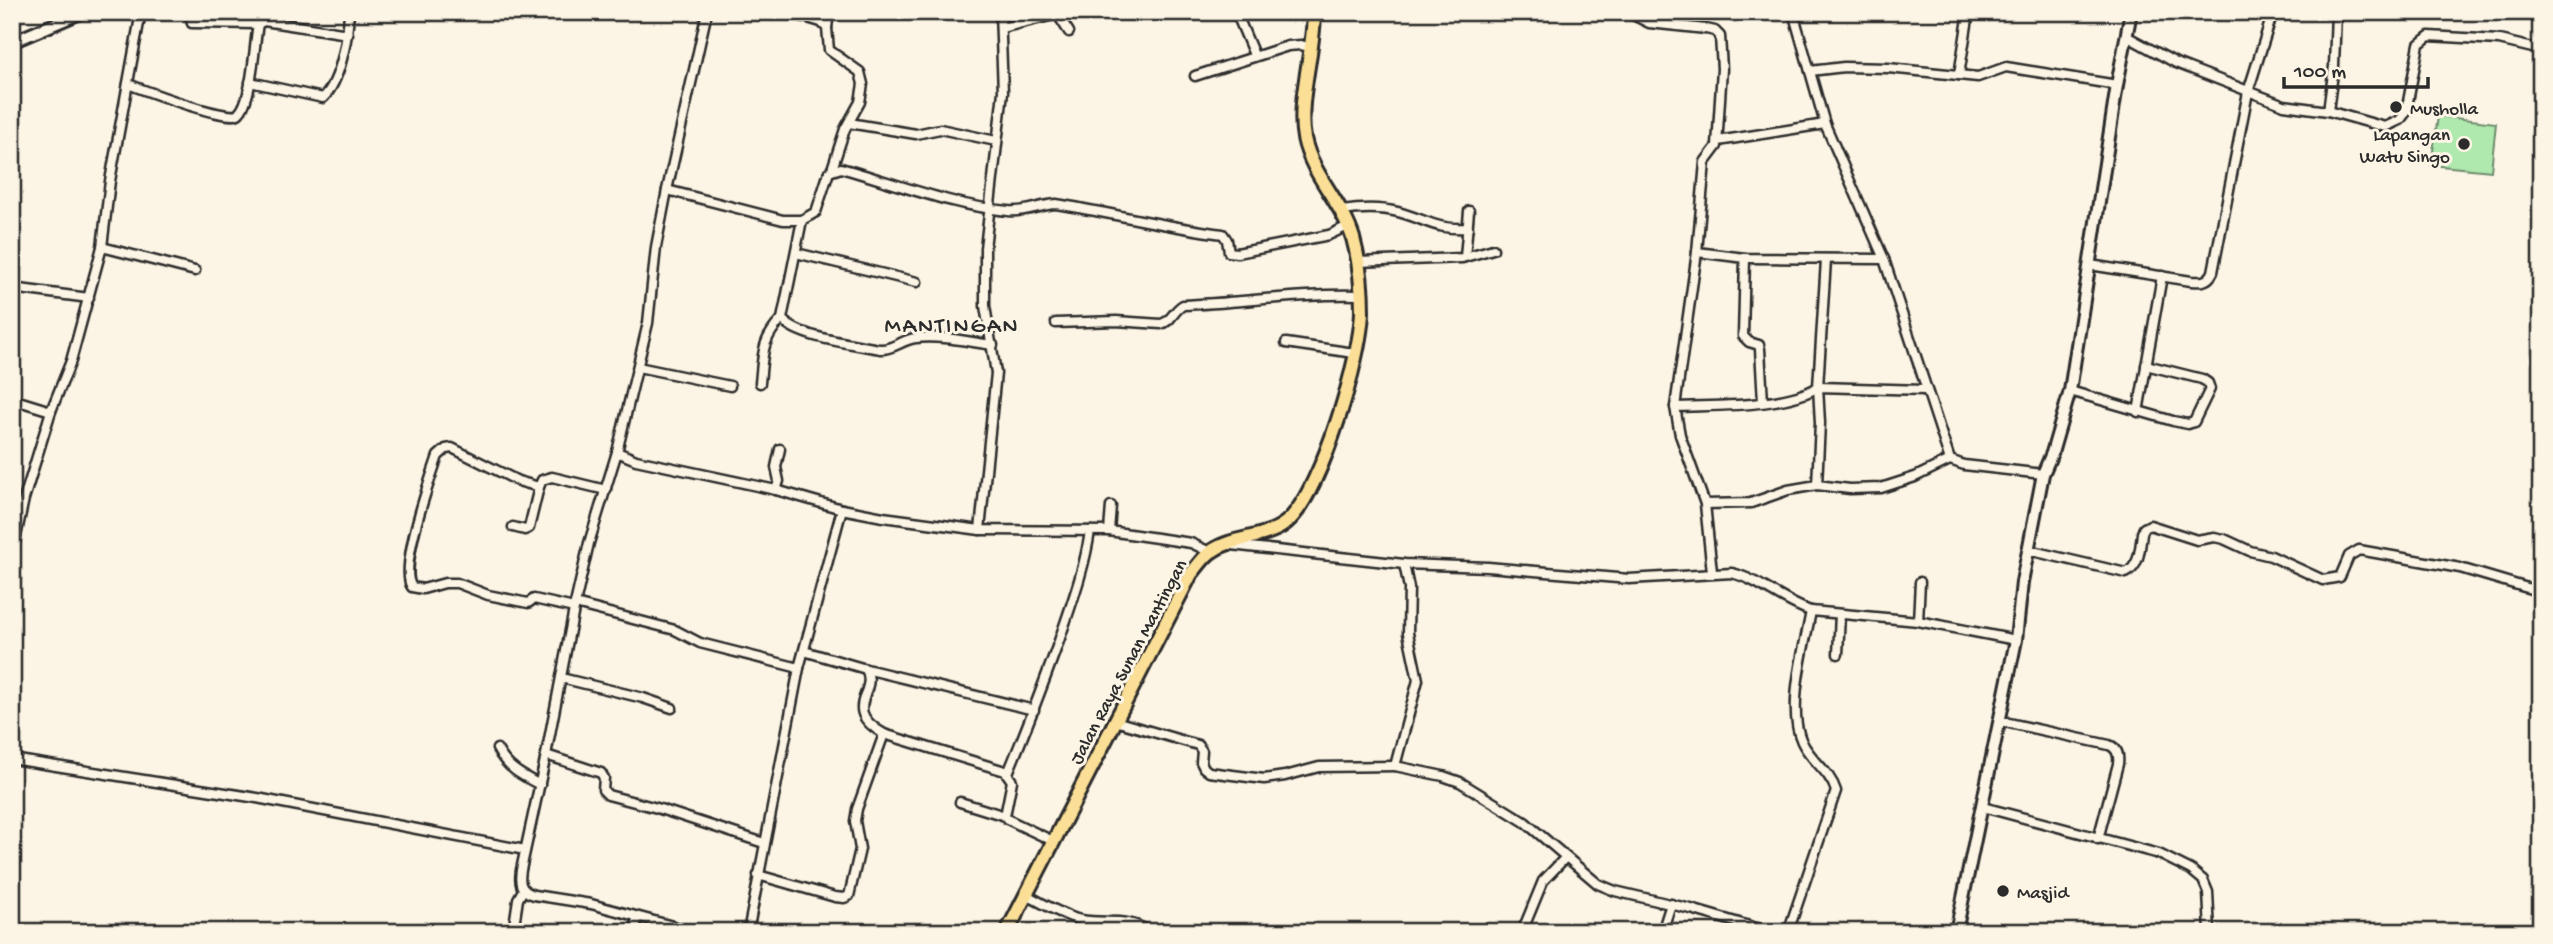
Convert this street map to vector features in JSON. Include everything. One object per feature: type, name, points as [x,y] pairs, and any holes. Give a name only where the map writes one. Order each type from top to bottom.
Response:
[{"type":"main road","name":"Jalan Raya Sunan Mantingan","points":[[1006,932],[1191,574],[1210,552],[1278,528],[1290,520],[1309,495],[1332,435],[1362,313],[1357,262],[1348,226],[1342,211],[1315,170],[1304,139],[1301,118],[1313,46],[1314,18]]},
{"type":"street","points":[[12,42],[83,12]]},
{"type":"street","points":[[12,556],[24,499],[51,411],[71,361],[102,247],[110,181],[141,12]]},
{"type":"street","points":[[190,12],[192,23],[258,24],[268,21],[348,34]]},
{"type":"street","points":[[250,82],[323,98],[339,68],[348,34],[349,12]]},
{"type":"street","points":[[513,932],[523,890],[520,879],[525,850],[574,606],[639,367],[648,323],[656,247],[707,12]]},
{"type":"street","points":[[787,12],[821,22],[827,28]]},
{"type":"street","points":[[667,190],[783,220],[802,220],[816,212],[823,185],[860,102],[863,84],[859,72],[829,50],[829,12]]},
{"type":"street","points":[[980,530],[996,373],[985,306],[985,248],[1003,92],[1000,12]]},
{"type":"street","points":[[1236,12],[1254,55]]},
{"type":"street","points":[[1627,12],[1649,23],[1706,29],[1718,33],[1722,69],[1718,141],[1705,162],[1697,252],[1675,407],[1680,435],[1706,504],[1712,572]]},
{"type":"street","points":[[1793,12],[1825,124],[1884,258],[1950,460]]},
{"type":"street","points":[[1959,75],[1969,12]]},
{"type":"street","points":[[1956,932],[2016,640],[2019,600],[2043,474],[2070,391],[2117,85],[2131,12]]},
{"type":"street","points":[[2091,264],[2203,282],[2209,279],[2213,272],[2248,92],[2273,12]]},
{"type":"street","points":[[2328,111],[2334,66],[2336,12]]},
{"type":"street","points":[[1001,28],[1057,13],[1069,32]]},
{"type":"street","points":[[128,84],[227,116],[238,113],[250,82],[258,24]]},
{"type":"street","points":[[2127,37],[2176,63],[2284,105],[2328,111],[2385,127],[2400,120],[2408,102],[2419,44],[2429,36],[2499,40],[2541,50]]},
{"type":"street","points":[[1195,76],[1254,55],[1293,45],[1313,46]]},
{"type":"street","points":[[1810,71],[1844,67],[1978,77],[2003,67],[2019,67],[2117,85]]},
{"type":"street","points":[[849,123],[916,134],[940,128],[996,141]]},
{"type":"street","points":[[1718,141],[1825,124]]},
{"type":"street","points":[[832,169],[841,168],[988,208],[1027,211],[1056,204],[1202,233],[1223,234],[1227,240],[1228,252],[1237,253],[1329,235],[1348,226]]},
{"type":"street","points":[[1342,211],[1383,209],[1412,216],[1440,228],[1468,228]]},
{"type":"street","points":[[1465,257],[1469,211]]},
{"type":"street","points":[[760,383],[764,346],[770,331],[782,319],[802,220]]},
{"type":"street","points":[[102,247],[195,271]]},
{"type":"street","points":[[1357,262],[1448,260],[1493,249]]},
{"type":"street","points":[[1697,252],[1745,258],[1884,258]]},
{"type":"street","points":[[796,253],[917,282]]},
{"type":"street","points":[[1745,258],[1743,336],[1749,342],[1759,345],[1763,402]]},
{"type":"street","points":[[1817,485],[1820,423],[1818,387],[1826,260]]},
{"type":"street","points":[[2138,412],[2162,276]]},
{"type":"street","points":[[12,288],[89,298]]},
{"type":"street","points":[[1056,323],[1116,321],[1161,324],[1168,322],[1172,312],[1183,305],[1294,296],[1361,295]]},
{"type":"street","points":[[782,319],[787,325],[800,331],[880,349],[920,337],[993,345]]},
{"type":"street","points":[[1286,343],[1354,353]]},
{"type":"street","points":[[2070,391],[2138,412],[2192,424],[2210,389],[2208,383],[2202,379],[2146,365]]},
{"type":"street","points":[[639,367],[730,386]]},
{"type":"street","points":[[1675,407],[1763,402],[1805,395],[1818,387],[1925,390]]},
{"type":"street","points":[[12,400],[51,411]]},
{"type":"street","points":[[539,487],[518,481],[452,449],[443,451],[432,472],[415,529],[408,582],[418,589],[457,583],[488,595],[528,603],[534,598],[574,606],[675,631],[700,643],[799,668]]},
{"type":"street","points":[[776,490],[779,481],[776,467],[780,449]]},
{"type":"street","points":[[617,452],[636,460],[776,490],[842,509],[883,517],[980,530],[1109,531],[1191,543],[1210,552]]},
{"type":"street","points":[[1706,504],[1751,503],[1788,490],[1817,485],[1850,489],[1881,488],[1915,477],[1950,460],[1964,465],[2043,474]]},
{"type":"street","points":[[513,527],[526,530],[529,528],[542,480],[552,477],[606,490]]},
{"type":"street","points":[[12,496],[24,499]]},
{"type":"street","points":[[1109,531],[1111,506]]},
{"type":"street","points":[[748,932],[799,668],[842,509]]},
{"type":"street","points":[[2028,550],[2126,573],[2137,562],[2144,528],[2150,525],[2197,540],[2214,537],[2224,539],[2250,551],[2271,556],[2323,580],[2340,577],[2349,556],[2359,550],[2460,568],[2541,592]]},
{"type":"street","points":[[1008,774],[1071,605],[1090,531]]},
{"type":"street","points":[[1224,545],[1404,564],[1488,567],[1629,579],[1712,572],[1732,573],[1745,576],[1811,611],[1918,621],[2016,640]]},
{"type":"street","points":[[1395,766],[1418,673],[1408,633],[1409,588],[1404,564]]},
{"type":"street","points":[[1918,621],[1920,582]]},
{"type":"street","points":[[1788,932],[1836,791],[1828,774],[1802,741],[1797,725],[1797,697],[1811,611]]},
{"type":"street","points":[[1838,654],[1840,614]]},
{"type":"street","points":[[804,651],[1034,710]]},
{"type":"street","points":[[866,668],[869,674],[863,711],[867,723],[884,734],[1008,774],[1012,787],[1005,816]]},
{"type":"street","points":[[561,678],[643,698],[671,708]]},
{"type":"street","points":[[1115,721],[1198,745],[1201,747],[1204,768],[1209,772],[1264,779],[1319,767],[1395,766],[1443,776],[1460,782],[1525,822],[1598,884],[1615,891],[1770,932]]},
{"type":"street","points":[[2000,721],[2109,745],[2115,749],[2119,756],[2118,764],[2098,839]]},
{"type":"street","points":[[758,875],[835,897],[849,896],[860,849],[855,821],[857,809],[884,734]]},
{"type":"street","points":[[497,749],[502,759],[516,772],[540,785]]},
{"type":"street","points":[[546,755],[601,772],[604,778],[603,790],[608,795],[764,843]]},
{"type":"street","points":[[12,759],[257,798],[525,850]]},
{"type":"street","points":[[960,802],[1005,816],[1009,822],[1053,841]]},
{"type":"street","points":[[1983,807],[2160,855],[2199,875],[2207,892],[2210,932]]},
{"type":"street","points":[[1522,932],[1543,881],[1565,858]]},
{"type":"street","points":[[523,890],[534,895],[592,904],[695,932]]},
{"type":"street","points":[[1026,895],[1078,919],[1112,919],[1141,926],[1151,932]]},
{"type":"street","points":[[1662,932],[1671,904]]},
{"type":"street","points":[[635,932],[637,918]]},
{"type":"green space","name":"Lapangan Watu Singo","points":[[2438,116],[2496,123],[2491,171],[2431,165]]},
{"type":"place","name":"Musholla","points":[[2396,107]]},
{"type":"place","name":"Lapangan Watu Singo","points":[[2464,144]]},
{"type":"place","name":"Masjid","points":[[2003,891]]},
{"type":"district","name":"MANTINGAN","points":[[952,324]]}]
